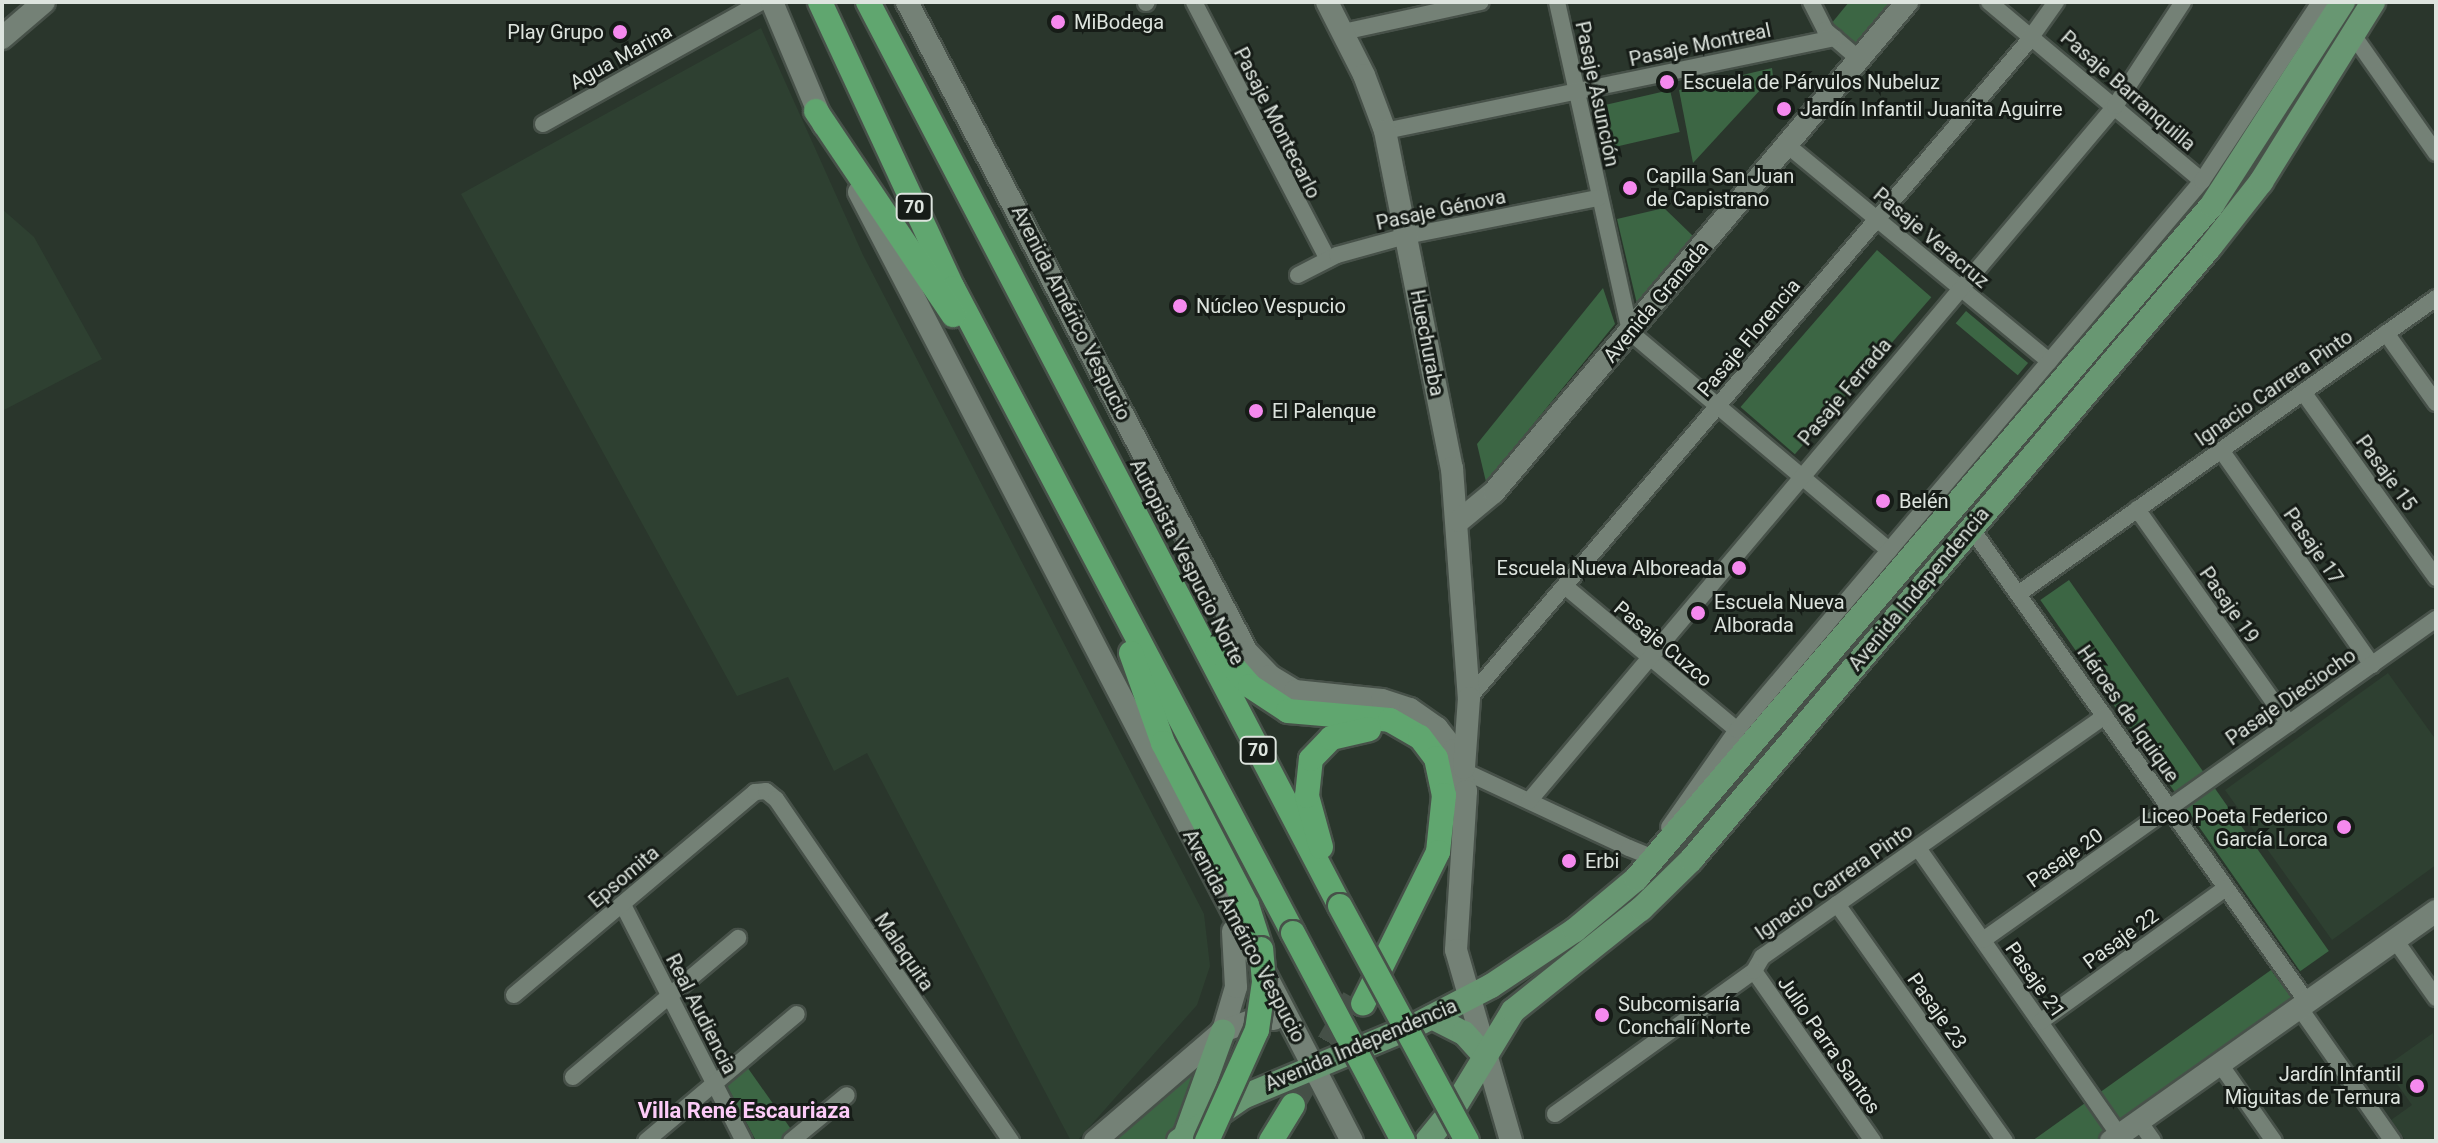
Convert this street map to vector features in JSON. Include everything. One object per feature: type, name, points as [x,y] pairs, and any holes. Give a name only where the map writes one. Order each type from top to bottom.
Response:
[{"type":"highway","name":"70","points":[[820,2],[876,129],[1015,408],[1403,1141]]},
{"type":"highway","name":"Autopista Vespucio Norte","points":[[868,2],[890,38],[1338,903],[1467,1141]]},
{"type":"highway","points":[[878,2],[890,38]]},
{"type":"highway","points":[[816,111],[1015,408]]},
{"type":"highway","points":[[1104,575],[1163,743],[1247,905],[1261,949],[1264,982],[1257,1030],[1191,1139]]},
{"type":"highway","points":[[1179,600],[1235,671],[1274,704],[1317,718],[1390,720],[1420,737],[1436,758],[1444,795],[1438,852],[1358,1001],[1410,889],[1429,817],[1424,768],[1406,743],[1387,732],[1363,729],[1337,735],[1319,748],[1310,764],[1307,796],[1338,903]]},
{"type":"highway","points":[[1271,1141],[1298,1108],[1286,1141]]},
{"type":"main road","points":[[2,38],[44,2]]},
{"type":"main road","name":"Avenida Américo Vespucio","points":[[772,2],[816,111],[1231,916],[1352,1141]]},
{"type":"main road","name":"Avenida Américo Vespucio","points":[[907,2],[1247,652],[1270,676],[1295,691],[1382,700],[1424,717],[1447,739],[1464,771]]},
{"type":"main road","name":"Huechuraba","points":[[1327,2],[1385,131],[1459,521],[1469,698],[1464,771]]},
{"type":"main road","name":"Avenida Granada","points":[[1459,521],[1494,492],[1907,2]]},
{"type":"main road","name":"Avenida Independencia","points":[[1191,1139],[1233,1102],[1432,1017],[1469,998],[1562,940],[1656,859],[2212,205],[2343,2]]},
{"type":"main road","name":"Avenida Independencia","points":[[1427,1141],[1530,993],[1641,909],[1691,860],[2244,205],[2373,2]]},
{"type":"main road","points":[[1424,717],[1440,717],[1469,698]]},
{"type":"main road","points":[[1464,771],[1455,936],[1469,998],[1511,1141]]},
{"type":"main road","points":[[2115,1138],[2436,911]]},
{"type":"main road","points":[[1191,1139],[1238,972],[1231,916]]},
{"type":"main road","points":[[1432,1017],[1464,1033],[1485,1056]]},
{"type":"main road","points":[[1095,1141],[1223,1031],[1259,1018],[1292,1028]]},
{"type":"street","name":"Agua Marina","points":[[543,124],[761,2]]},
{"type":"street","name":"Pasaje Montecarlo","points":[[1194,2],[1328,259]]},
{"type":"street","points":[[1343,32],[1481,2]]},
{"type":"street","name":"Pasaje Asunción","points":[[1557,2],[1630,332]]},
{"type":"street","points":[[1811,2],[1820,23],[1860,60]]},
{"type":"street","name":"Pasaje Barranquilla","points":[[1989,2],[2202,181]]},
{"type":"street","name":"Pasaje Florencia","points":[[1469,698],[2032,36],[2056,2]]},
{"type":"street","name":"Pasaje Ferrada","points":[[1529,801],[1959,287],[2115,106],[2183,2]]},
{"type":"street","name":"Avenida Independencia","points":[[1656,859],[1680,809],[1737,730],[2202,181],[2320,2]]},
{"type":"street","points":[[2353,35],[2430,130],[2436,153]]},
{"type":"street","name":"Pasaje Montreal","points":[[1385,131],[1834,38]]},
{"type":"street","name":"Pasaje Veracruz","points":[[1787,145],[2049,361]]},
{"type":"street","name":"Pasaje Génova","points":[[1298,275],[1328,259],[1406,236],[1598,198]]},
{"type":"street","name":"Ignacio Carrera Pinto","points":[[2018,594],[2436,298]]},
{"type":"street","points":[[1630,332],[1889,550]]},
{"type":"street","points":[[2386,333],[2436,403]]},
{"type":"street","name":"Pasaje 15","points":[[2303,392],[2436,578]]},
{"type":"street","name":"Pasaje 17","points":[[2221,450],[2372,665]]},
{"type":"street","name":"Pasaje 19","points":[[2137,509],[2289,724]]},
{"type":"street","name":"Héroes de Iquique","points":[[1971,528],[2226,888],[2393,1141]]},
{"type":"street","name":"Pasaje Cuzco","points":[[1566,587],[1647,659],[1737,730]]},
{"type":"street","name":"Pasaje Dieciocho","points":[[2170,808],[2436,619]]},
{"type":"street","name":"Ignacio Carrera Pinto","points":[[1555,1114],[1754,971],[1758,960],[2105,716]]},
{"type":"street","points":[[1464,771],[1656,859]]},
{"type":"street","name":"Epsomita","points":[[514,995],[761,790]]},
{"type":"street","name":"Malaquita","points":[[761,790],[776,799],[1011,1141]]},
{"type":"street","name":"Pasaje 20","points":[[1983,940],[2170,808]]},
{"type":"street","name":"Pasaje 21","points":[[1918,848],[2040,1022],[2115,1138]]},
{"type":"street","name":"Pasaje 22","points":[[2040,1022],[2226,888]]},
{"type":"street","name":"Pasaje 23","points":[[1837,904],[2005,1141]]},
{"type":"street","name":"Real Audiencia","points":[[623,905],[744,1141]]},
{"type":"street","points":[[573,1077],[738,938]]},
{"type":"street","points":[[2395,940],[2436,998]]},
{"type":"street","name":"Julio Parra Santos","points":[[1754,971],[1873,1141]]},
{"type":"street","points":[[646,1141],[797,1014]]},
{"type":"street","points":[[2220,1064],[2274,1141]]},
{"type":"street","points":[[791,1141],[847,1095]]},
{"type":"street","points":[[2139,1121],[2153,1141]]},
{"type":"shaded area","points":[[761,28],[863,255],[1204,914],[1210,966],[1197,1005],[1077,1141],[1071,1141],[867,753],[834,771],[788,677],[737,696],[461,194]]},
{"type":"shaded area","points":[[2,209],[34,237],[102,359],[2,411]]},
{"type":"shaded area","name":"Liceo Poeta Federico García Lorca","points":[[2388,673],[2436,740],[2436,865],[2332,940],[2225,790]]},
{"type":"shaded area","name":"Jardín Infantil Miguitas de Ternura","points":[[2433,1033],[2436,1141],[2406,1141],[2391,1120],[2412,1105],[2385,1067]]},
{"type":"green space","points":[[1849,2],[1898,2],[1860,49],[1831,24]]},
{"type":"green space","points":[[1772,68],[1773,76],[1693,163],[1679,90]]},
{"type":"green space","points":[[1670,90],[1680,132],[1602,150],[1592,108]]},
{"type":"green space","points":[[1664,208],[1693,236],[1637,304],[1617,219]]},
{"type":"green space","points":[[1877,250],[1931,297],[1795,454],[1741,407]]},
{"type":"green space","points":[[1603,288],[1615,324],[1486,482],[1477,444]]},
{"type":"green space","points":[[1966,311],[2028,363],[2018,375],[1956,323]]},
{"type":"green space","points":[[2069,580],[2329,951],[2300,971],[2040,600]]},
{"type":"green space","points":[[2271,970],[2293,1000],[2097,1141],[2032,1141]]},
{"type":"green space","points":[[745,1064],[793,1132],[782,1141],[756,1141],[724,1080]]},
{"type":"green space","points":[[1201,1067],[1179,1129],[1168,1141],[1114,1141]]},
{"type":"tunnel","points":[[1293,1105],[1354,998]]},
{"type":"place","name":"MiBodega","points":[[1058,22]]},
{"type":"place","name":"Play Grupo","points":[[620,32]]},
{"type":"place","name":"Escuela de Párvulos Nubeluz","points":[[1667,82]]},
{"type":"place","name":"Jardín Infantil Juanita Aguirre","points":[[1784,109]]},
{"type":"place","name":"Capilla San Juan de Capistrano","points":[[1630,188]]},
{"type":"place","name":"Núcleo Vespucio","points":[[1180,306]]},
{"type":"place","name":"El Palenque","points":[[1256,411]]},
{"type":"place","name":"Belén","points":[[1883,501]]},
{"type":"place","name":"Escuela Nueva Alboreada","points":[[1739,568]]},
{"type":"place","name":"Escuela Nueva Alborada","points":[[1698,613]]},
{"type":"place","name":"Liceo Poeta Federico García Lorca","points":[[2344,827]]},
{"type":"place","name":"Erbi","points":[[1569,861]]},
{"type":"place","name":"Subcomisaría Conchalí Norte","points":[[1602,1015]]},
{"type":"place","name":"Jardín Infantil Miguitas de Ternura","points":[[2417,1086]]},
{"type":"district","name":"Villa René Escauriaza","points":[[744,1111]]}]
